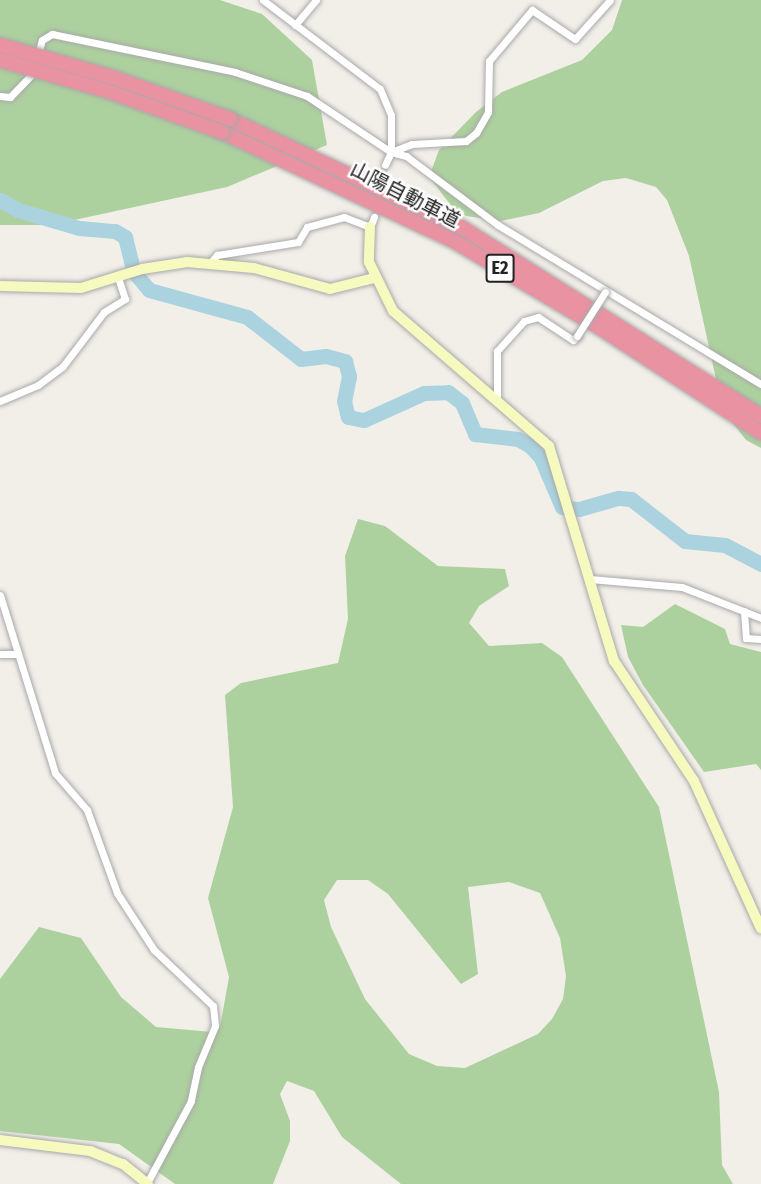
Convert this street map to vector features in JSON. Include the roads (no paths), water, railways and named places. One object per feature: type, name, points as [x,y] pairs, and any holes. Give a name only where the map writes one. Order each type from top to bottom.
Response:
[{"type":"highway","name":"山陽自動車道","points":[[0,45],[115,78],[230,118],[461,227],[761,416]]},
{"type":"highway","name":"山陽自動車道","points":[[0,60],[111,92],[222,132],[452,240],[600,328],[761,433]]},
{"type":"street","points":[[263,0],[380,89],[391,115],[391,152],[386,165]]},
{"type":"street","points":[[295,25],[316,0]]},
{"type":"street","points":[[391,152],[412,144],[466,141],[476,133],[488,112],[489,61],[532,10],[575,39],[610,0]]},
{"type":"street","points":[[0,96],[10,97],[33,73],[42,40],[68,34],[186,65],[235,72],[307,96],[391,152],[406,156],[498,225],[761,384]]},
{"type":"street","points":[[210,263],[217,255],[298,243],[307,227],[344,217],[372,222],[369,262],[393,311],[549,446],[614,661],[694,781],[761,929]]},
{"type":"street","points":[[0,286],[58,291],[142,269],[210,263],[254,268],[330,289],[375,278]]},
{"type":"street","points":[[0,401],[38,385],[63,366],[105,312],[125,299],[122,276]]},
{"type":"street","points":[[496,400],[496,351],[524,321],[538,318],[573,340],[606,290]]},
{"type":"street","points":[[590,579],[669,584],[761,618]]},
{"type":"street","points":[[0,595],[55,773],[87,810],[117,893],[154,950],[213,1006],[215,1026],[198,1067],[191,1101],[148,1184],[123,1164],[90,1151],[0,1140]]},
{"type":"street","points":[[744,610],[746,638],[761,639]]},
{"type":"street","points":[[0,654],[18,654]]},
{"type":"waterway","points":[[0,200],[18,210],[79,228],[115,231],[125,237],[134,272],[149,290],[247,317],[301,359],[326,356],[345,361],[349,376],[344,401],[348,417],[364,420],[424,393],[448,392],[462,403],[475,434],[518,439],[530,446],[541,458],[562,507],[579,509],[618,498],[631,499],[685,541],[725,545],[761,564]]},
{"type":"tunnel","points":[[377,206],[385,165]]}]
